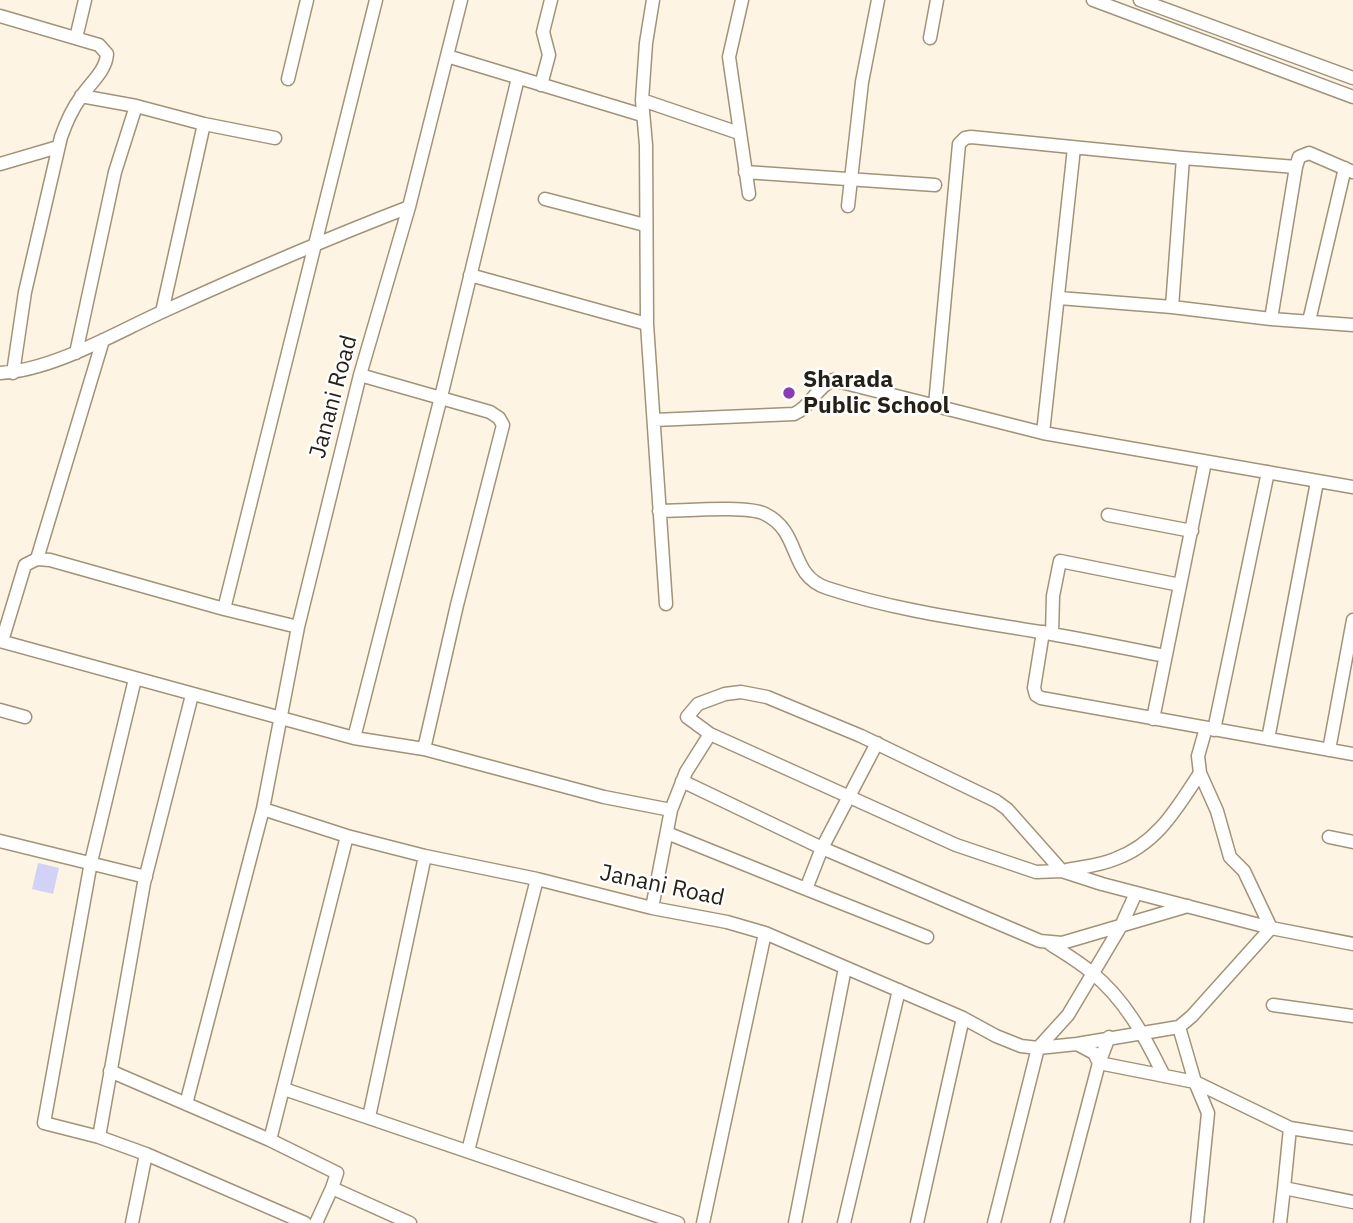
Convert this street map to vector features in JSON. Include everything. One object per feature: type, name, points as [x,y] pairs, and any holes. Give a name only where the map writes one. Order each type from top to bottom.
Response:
[{"type":"street","points":[[76,38],[85,0]]},
{"type":"street","points":[[288,79],[307,0]]},
{"type":"street","points":[[224,609],[376,0]]},
{"type":"street","name":"Janani Road","points":[[186,1104],[263,809],[298,627],[359,375],[409,207],[461,0]]},
{"type":"street","points":[[541,85],[549,55],[543,32],[551,0]]},
{"type":"street","points":[[653,0],[646,43],[642,115],[646,145],[647,324],[666,604]]},
{"type":"street","points":[[742,0],[729,57],[749,194]]},
{"type":"street","points":[[848,206],[862,82],[878,0]]},
{"type":"street","points":[[930,37],[937,0]]},
{"type":"street","points":[[1093,0],[1353,97]]},
{"type":"street","points":[[1140,0],[1353,78]]},
{"type":"street","points":[[0,16],[99,45],[107,54],[104,66],[81,96],[68,119],[58,146],[6,373],[76,352],[314,243],[409,207]]},
{"type":"street","points":[[447,56],[642,115]]},
{"type":"street","points":[[355,738],[518,78]]},
{"type":"street","points":[[81,96],[275,138]]},
{"type":"street","points":[[642,100],[739,133]]},
{"type":"street","points":[[76,352],[115,172],[136,106]]},
{"type":"street","points":[[162,312],[204,124]]},
{"type":"street","points":[[935,405],[959,144],[965,138],[1296,167]]},
{"type":"street","points":[[0,164],[58,146]]},
{"type":"street","points":[[1043,433],[1074,148]]},
{"type":"street","points":[[1271,319],[1296,167],[1299,157],[1309,153],[1349,170],[1309,321]]},
{"type":"street","points":[[1172,307],[1183,158]]},
{"type":"street","points":[[745,172],[934,185]]},
{"type":"street","points":[[545,199],[645,225]]},
{"type":"street","points":[[470,275],[647,324]]},
{"type":"street","points":[[1059,298],[1353,325]]},
{"type":"street","points":[[37,559],[103,340]]},
{"type":"street","points":[[359,375],[490,412],[499,418],[503,425],[424,749]]},
{"type":"street","points":[[654,420],[794,414],[806,407],[823,386],[834,380],[1043,433],[1353,487]]},
{"type":"street","points":[[1153,719],[1205,462]]},
{"type":"street","points":[[1268,472],[1210,729],[1198,756],[1200,773],[1217,811],[1230,857],[1244,871],[1271,928]]},
{"type":"street","points":[[1268,739],[1317,481]]},
{"type":"street","points":[[659,511],[747,510],[763,513],[778,522],[788,533],[800,567],[822,586],[929,615],[1048,633],[1165,656]]},
{"type":"street","points":[[1108,515],[1192,531]]},
{"type":"street","points":[[298,627],[50,560],[37,559],[25,565],[1,641],[355,738],[424,749],[604,797],[670,810]]},
{"type":"street","points":[[1180,585],[1060,561],[1048,633],[1034,688],[1036,695],[1065,703],[1353,754]]},
{"type":"street","points":[[1329,750],[1353,620]]},
{"type":"street","points":[[135,679],[91,862],[44,1123],[99,1137],[146,1154],[304,1223]]},
{"type":"street","points":[[1200,773],[1166,824],[1143,847],[1114,860],[1062,871],[1036,872],[956,845],[710,734],[687,717],[698,704],[725,694],[741,692],[767,697],[877,743],[996,801],[1007,809],[1062,871],[1271,928],[1353,944]]},
{"type":"street","points":[[99,1137],[146,877],[192,695]]},
{"type":"street","points":[[0,710],[25,717]]},
{"type":"street","points":[[652,908],[670,810],[682,781],[710,734]]},
{"type":"street","points":[[806,889],[822,848],[877,743]]},
{"type":"street","points":[[682,781],[822,848],[1048,942],[1093,972],[1124,1005],[1142,1031],[1164,1076]]},
{"type":"street","name":"Janani Road","points":[[263,809],[347,836],[425,856],[537,879],[652,908],[727,922],[765,933],[963,1018],[996,1036],[1021,1046],[1038,1048]]},
{"type":"street","points":[[667,833],[927,937]]},
{"type":"street","points":[[270,1140],[347,836]]},
{"type":"street","points":[[1329,837],[1353,842]]},
{"type":"street","points":[[0,842],[146,877]]},
{"type":"street","points":[[369,1117],[425,856]]},
{"type":"street","points":[[468,1152],[537,879]]},
{"type":"street","points":[[994,1223],[1038,1048],[1068,1015],[1121,926],[1136,892]]},
{"type":"street","points":[[1048,942],[1062,943],[1189,906]]},
{"type":"street","points":[[1038,1048],[1179,1027],[1271,928]]},
{"type":"street","points":[[704,1223],[765,933]]},
{"type":"street","points":[[795,1223],[845,968]]},
{"type":"street","points":[[844,1223],[899,990]]},
{"type":"street","points":[[1273,1005],[1353,1016]]},
{"type":"street","points":[[916,1223],[963,1018]]},
{"type":"street","points":[[1179,1027],[1195,1082],[1208,1113],[1197,1223]]},
{"type":"street","points":[[1057,1223],[1099,1063],[1110,1037]]},
{"type":"street","points":[[1077,1044],[1094,1053],[1099,1063]]},
{"type":"street","points":[[1099,1063],[1195,1082],[1290,1128],[1353,1138]]},
{"type":"street","points":[[110,1071],[337,1172],[316,1223]]},
{"type":"street","points":[[284,1089],[678,1223]]},
{"type":"street","points":[[1280,1223],[1290,1128]]},
{"type":"street","points":[[132,1223],[146,1154]]},
{"type":"street","points":[[332,1188],[382,1217],[410,1223]]},
{"type":"street","points":[[1284,1188],[1353,1202]]},
{"type":"building","points":[[38,863],[59,868],[53,894],[32,889]]},
{"type":"place","name":"Sharada Public School","points":[[789,393]]}]
